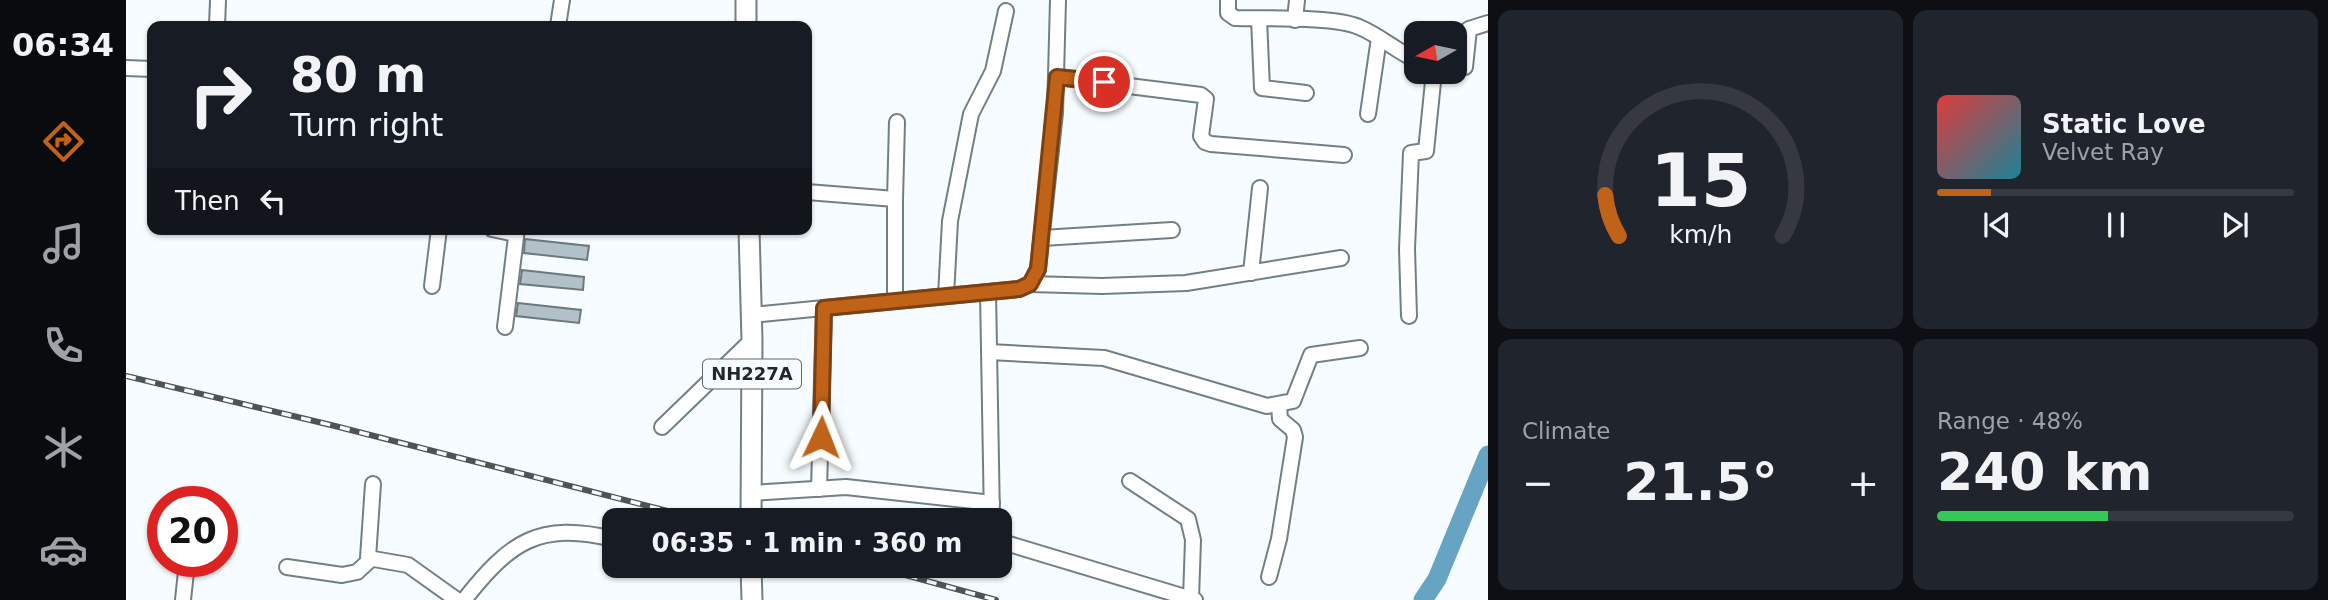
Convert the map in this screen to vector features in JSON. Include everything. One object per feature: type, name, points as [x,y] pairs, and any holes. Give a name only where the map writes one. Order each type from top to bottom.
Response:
[{"type":"highway","points":[[746,0],[746,21]]},
{"type":"highway","name":"NH227A","points":[[749,235],[752,340],[751,508]]},
{"type":"highway","points":[[751,578],[752,600]]},
{"type":"street","points":[[217,21],[218,0]]},
{"type":"street","points":[[559,21],[562,0]]},
{"type":"street","points":[[1030,284],[1038,269],[1042,238],[1057,77],[1058,0]]},
{"type":"street","points":[[1228,0],[1228,13],[1231,17],[1351,24],[1404,53]]},
{"type":"street","points":[[1295,19],[1297,0]]},
{"type":"street","points":[[946,296],[950,222],[971,114],[995,65],[1006,11]]},
{"type":"street","points":[[1259,19],[1262,88],[1306,93]]},
{"type":"street","points":[[1467,48],[1469,29],[1488,23]]},
{"type":"street","points":[[1368,114],[1379,38]]},
{"type":"street","points":[[126,68],[147,69]]},
{"type":"street","points":[[1057,77],[1201,95],[1206,99],[1201,136],[1205,142],[1211,144],[1344,155]]},
{"type":"street","points":[[1409,316],[1407,249],[1411,153],[1426,150],[1433,84]]},
{"type":"street","points":[[895,301],[897,122]]},
{"type":"street","points":[[1251,273],[1260,188]]},
{"type":"street","points":[[812,192],[895,200]]},
{"type":"street","points":[[1042,238],[1172,230]]},
{"type":"street","points":[[432,286],[438,235]]},
{"type":"street","points":[[505,327],[517,235]]},
{"type":"street","points":[[751,315],[1019,289],[1030,284],[1186,284],[1341,258]]},
{"type":"street","points":[[988,292],[992,508]]},
{"type":"street","points":[[820,489],[824,308]]},
{"type":"street","points":[[662,427],[752,340]]},
{"type":"street","points":[[989,352],[1104,358],[1251,402],[1279,405],[1293,401],[1311,355],[1360,348]]},
{"type":"street","points":[[1269,577],[1279,539],[1295,437],[1293,430],[1280,419],[1279,405]]},
{"type":"street","points":[[1012,545],[1193,599],[1193,540],[1188,519],[1130,481]]},
{"type":"street","points":[[370,560],[367,555],[373,484]]},
{"type":"street","points":[[751,493],[881,489],[992,503]]},
{"type":"street","points":[[464,600],[489,569],[508,551],[528,539],[563,532],[602,536]]},
{"type":"street","points":[[287,566],[342,575],[357,572],[370,560]]},
{"type":"street","points":[[370,560],[408,565],[457,600]]},
{"type":"street","points":[[183,600],[185,577]]},
{"type":"building","points":[[525,239],[589,246],[587,260],[524,253]]},
{"type":"building","points":[[522,270],[584,277],[583,290],[520,284]]},
{"type":"building","points":[[518,303],[581,310],[579,323],[516,316]]},
{"type":"waterway","points":[[1423,600],[1437,579],[1488,455]]},
{"type":"railway","points":[[126,376],[656,508]]},
{"type":"railway","points":[[916,578],[996,600]]},
{"type":"route","points":[[821,437],[824,308],[1019,289],[1034,281],[1038,269],[1057,77],[1104,82]]}]
